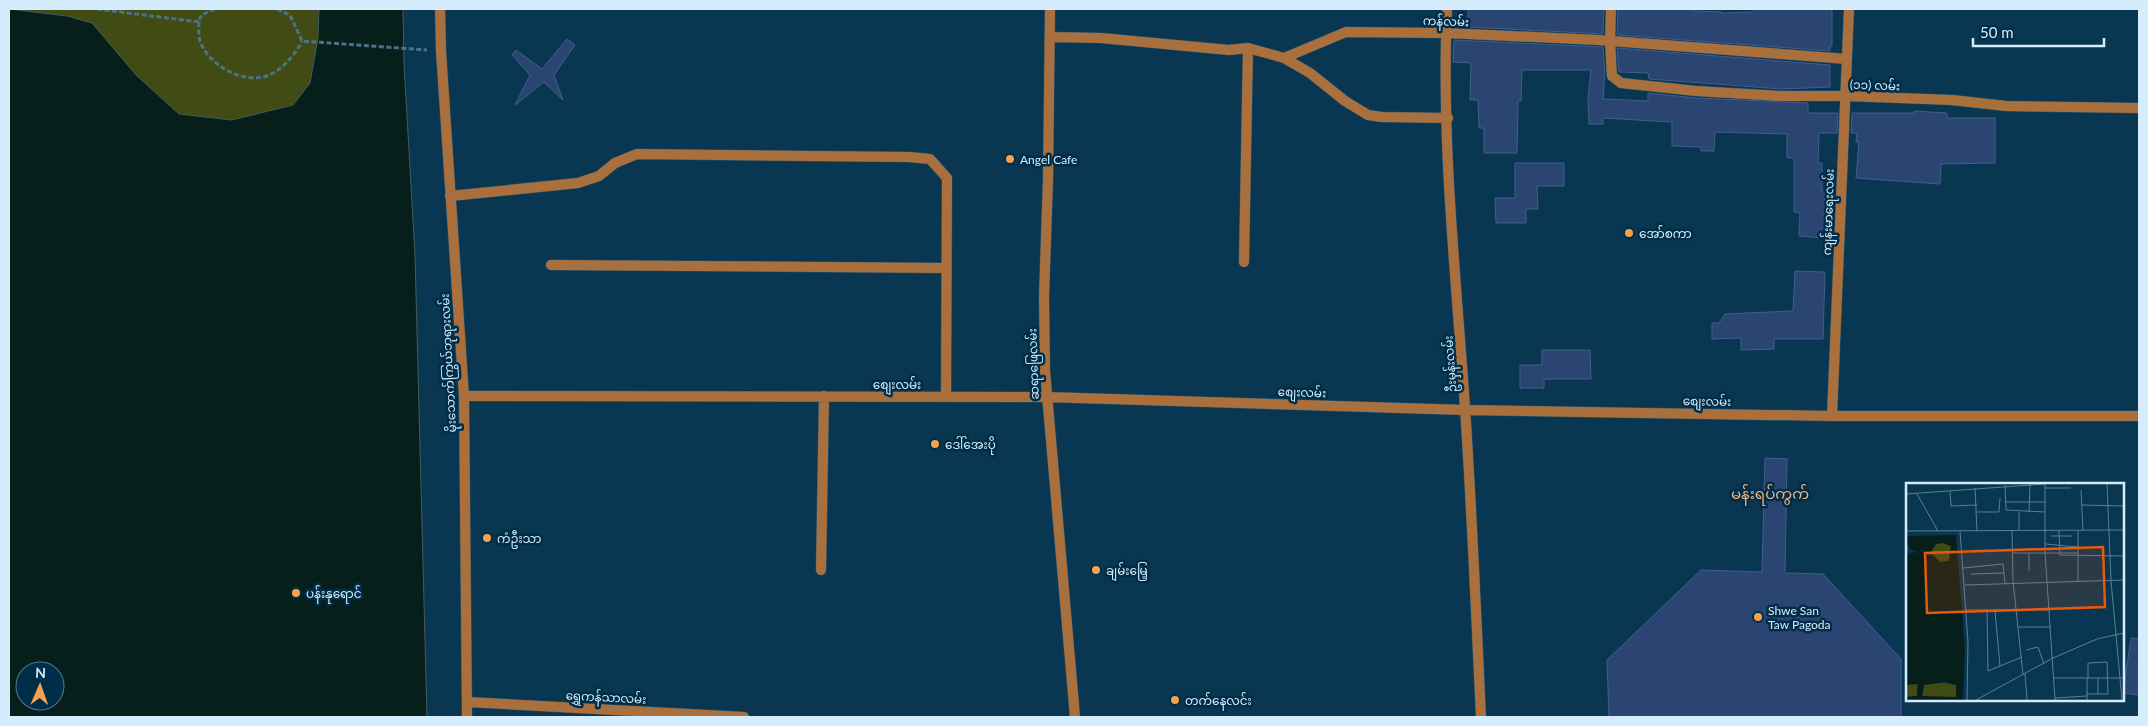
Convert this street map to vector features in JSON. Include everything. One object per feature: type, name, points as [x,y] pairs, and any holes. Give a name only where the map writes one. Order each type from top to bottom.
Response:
[{"type":"street","name":"မိုးသောက်ကြွယ်ဘုရားလမ်း","points":[[440,9],[441,51],[464,396],[468,717]]},
{"type":"street","name":"ဆရာဖြေလမ်း","points":[[1050,9],[1048,179],[1044,297],[1046,397],[1075,717]]},
{"type":"street","name":"ဦးမှန်းလမ်း","points":[[1447,9],[1449,194],[1466,410],[1480,717]]},
{"type":"street","points":[[1610,41],[1611,9]]},
{"type":"street","name":"ကျန်းမာရေးလမ်း","points":[[1832,416],[1849,9]]},
{"type":"street","name":"ကန်လမ်း","points":[[1284,58],[1346,32],[1446,33],[1610,41],[1847,59]]},
{"type":"street","points":[[1050,37],[1101,38],[1229,50],[1248,48],[1284,58],[1310,73],[1345,101],[1368,115],[1448,118]]},
{"type":"street","name":"(၁၁) လမ်း","points":[[1610,41],[1612,76],[1620,83],[1696,91],[1782,96],[1846,96],[1952,100],[2006,106],[2139,108]]},
{"type":"street","points":[[1244,262],[1248,48]]},
{"type":"street","points":[[450,196],[578,183],[598,176],[615,163],[637,154],[909,157],[930,159],[947,178],[946,397]]},
{"type":"street","points":[[551,265],[946,268]]},
{"type":"street","name":"စျေးလမ်း","points":[[464,396],[1046,397],[1466,410],[1832,416],[2139,416]]},
{"type":"street","points":[[821,570],[824,396]]},
{"type":"street","name":"‌ရွှေကန်သာလမ်း","points":[[467,702],[744,717]]},
{"type":"path","points":[[97,9],[199,22]]},
{"type":"path","points":[[215,9],[201,15],[199,41],[217,66],[240,76],[264,77],[282,66],[297,52],[302,41]]},
{"type":"path","points":[[277,9],[290,16],[302,41]]},
{"type":"path","points":[[302,41],[441,51]]},
{"type":"green space","points":[[12,9],[319,9],[318,38],[310,83],[293,105],[233,120],[179,114],[67,16]]},
{"type":"shaded area","points":[[9,9],[67,16],[92,23],[136,75],[179,114],[232,120],[293,105],[310,83],[318,38],[319,9],[403,9],[404,64],[415,255],[427,717],[9,717]]},
{"type":"building","points":[[1468,9],[1604,9],[1603,34],[1468,27]]},
{"type":"building","points":[[1618,9],[1694,9],[1694,11],[1722,13],[1753,12],[1754,9],[1832,9],[1832,46],[1830,46],[1830,51],[1617,35]]},
{"type":"building","points":[[567,39],[575,45],[554,75],[563,100],[544,82],[515,105],[530,75],[512,55],[516,50],[542,69]]},
{"type":"building","points":[[1454,40],[1603,47],[1605,73],[1603,99],[1648,101],[1648,93],[1696,98],[1808,103],[1808,113],[1838,113],[1837,133],[1819,133],[1818,163],[1822,163],[1822,192],[1825,192],[1823,238],[1799,236],[1800,213],[1794,212],[1794,158],[1787,158],[1787,134],[1715,132],[1714,151],[1701,151],[1701,147],[1672,146],[1672,122],[1603,118],[1603,124],[1589,124],[1588,99],[1591,70],[1522,70],[1521,101],[1518,101],[1517,153],[1484,153],[1484,128],[1479,128],[1478,100],[1470,100],[1471,63],[1453,62]]},
{"type":"building","points":[[1617,48],[1830,65],[1830,87],[1782,89],[1649,79],[1648,73],[1619,72]]},
{"type":"building","points":[[1914,111],[1947,113],[1947,118],[1995,118],[1995,163],[1941,164],[1940,184],[1856,178],[1859,142],[1856,142],[1857,133],[1851,133],[1852,113],[1914,113]]},
{"type":"building","points":[[1515,163],[1564,163],[1564,186],[1537,186],[1538,209],[1526,209],[1526,223],[1496,223],[1495,198],[1515,198]]},
{"type":"building","points":[[1795,271],[1825,272],[1823,339],[1774,339],[1774,349],[1741,350],[1741,338],[1712,339],[1712,323],[1719,323],[1725,314],[1793,311]]},
{"type":"building","points":[[1542,350],[1590,350],[1591,379],[1544,379],[1544,388],[1520,388],[1520,365],[1542,365]]},
{"type":"building","name":"Shwe San Taw Pagoda","points":[[1765,458],[1787,459],[1785,573],[1823,574],[1901,659],[1901,717],[1609,717],[1607,660],[1701,570],[1762,572]]},
{"type":"building","points":[[2131,638],[2139,639],[2138,695],[2123,693]]},
{"type":"place","name":"Angel Cafe","points":[[1010,159]]},
{"type":"place","name":"အော်စကာ","points":[[1629,233]]},
{"type":"place","name":"ဒေါ်အေးပို","points":[[935,444]]},
{"type":"place","name":"ကံဦးသာ","points":[[487,538]]},
{"type":"place","name":"ချမ်းမြေ့","points":[[1096,570]]},
{"type":"place","name":"ပန်းနုရောင်","points":[[296,593]]},
{"type":"place","name":"Shwe San Taw Pagoda","points":[[1758,617]]},
{"type":"place","name":"တက်နေလင်း","points":[[1175,700]]},
{"type":"district","name":"မန်းရပ်ကွက်","points":[[1770,493]]}]
